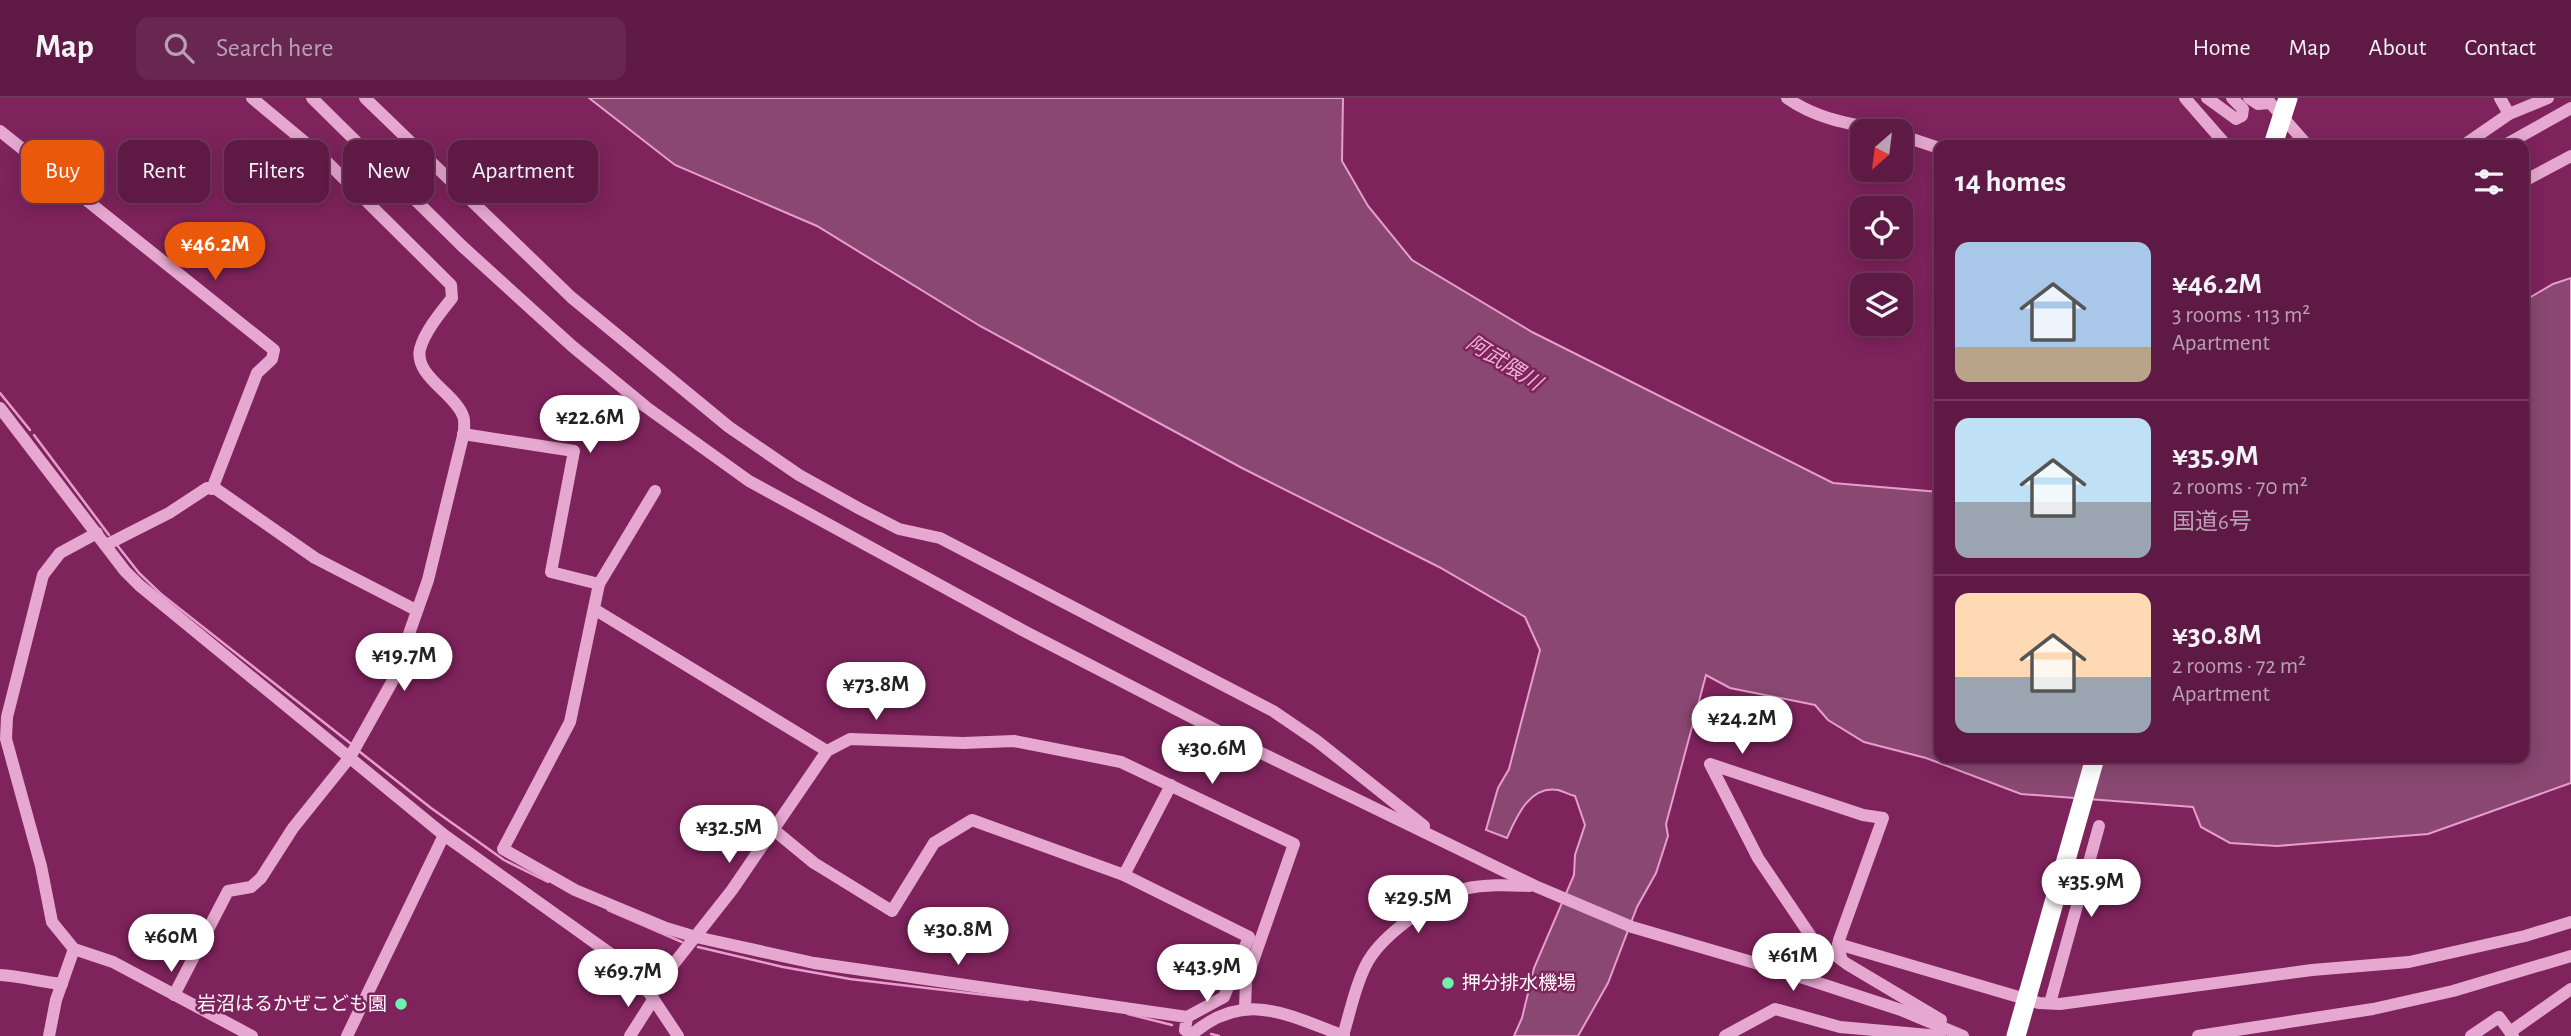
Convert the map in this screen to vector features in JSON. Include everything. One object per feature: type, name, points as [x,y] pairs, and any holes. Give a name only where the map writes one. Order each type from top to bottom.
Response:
[{"type":"highway","points":[[2266,102],[2272,140]]},
{"type":"highway","points":[[2016,1036],[2094,763]]},
{"type":"street","points":[[174,995],[228,891],[251,887],[261,878],[293,828],[349,757],[392,681],[428,580],[463,435],[464,418],[457,405],[428,374],[422,364],[420,350],[452,298],[451,285],[318,153],[252,98]]},
{"type":"street","points":[[312,98],[462,246],[572,346],[646,407],[749,481],[1024,631],[1255,750],[1559,898],[1632,927],[1779,970],[1890,1007],[1963,1036]]},
{"type":"street","points":[[365,98],[571,297],[755,447],[799,475],[899,529],[940,538],[1273,711],[1317,741],[1453,848]]},
{"type":"street","points":[[1787,98],[1803,110],[1828,120],[1850,124]]},
{"type":"street","points":[[2185,98],[2222,140]]},
{"type":"street","points":[[2207,98],[2236,119],[2242,116],[2243,108],[2232,98]]},
{"type":"street","points":[[2500,98],[2509,114]]},
{"type":"street","points":[[2471,140],[2529,101],[2548,98]]},
{"type":"street","points":[[2266,102],[2301,140]]},
{"type":"street","points":[[2514,140],[2571,108]]},
{"type":"street","points":[[0,131],[274,350],[272,359],[257,373],[212,489]]},
{"type":"street","points":[[1913,139],[1934,146]]},
{"type":"street","points":[[2529,178],[2571,156]]},
{"type":"street","points":[[0,408],[125,571],[159,603],[444,835],[615,957],[652,997],[678,1036]]},
{"type":"street","points":[[463,435],[574,452],[551,572],[599,583]]},
{"type":"street","points":[[106,545],[169,513],[207,488],[216,489],[315,558],[416,610]]},
{"type":"street","points":[[655,491],[599,583],[570,722],[502,849],[575,890],[666,928],[696,937],[814,963],[1187,1017],[1224,997],[1248,937],[1124,875],[972,820],[934,843],[892,911],[814,863],[774,830]]},
{"type":"street","points":[[97,533],[60,553],[43,576],[7,717],[6,739],[41,866],[52,922],[74,949],[113,962],[252,1036]]},
{"type":"street","points":[[594,609],[827,751]]},
{"type":"street","points":[[630,1036],[652,997],[732,890],[827,751],[850,739],[963,743],[1014,741],[1121,762],[1294,844],[1246,981],[1245,1008]]},
{"type":"street","points":[[1841,957],[1829,953],[1812,938],[1758,858],[1710,764],[1863,815],[1883,818],[1838,944],[1841,957],[1847,964],[1968,1036]]},
{"type":"street","points":[[1124,875],[1171,785]]},
{"type":"street","points":[[2050,1003],[2099,826]]},
{"type":"street","points":[[347,1036],[444,835]]},
{"type":"street","points":[[1187,1017],[1185,1030],[1191,1035],[1222,1014],[1245,1008],[1288,1015],[1343,1036],[1371,956],[1404,925],[1435,903],[1463,890],[1495,885],[1535,886]]},
{"type":"street","points":[[1838,944],[2039,1003],[2050,1003],[2138,995],[2312,970],[2409,962],[2525,936],[2571,922]]},
{"type":"street","points":[[49,1036],[56,1000],[74,949]]},
{"type":"street","points":[[2198,1036],[2373,1009],[2453,991],[2571,956]]},
{"type":"street","points":[[0,975],[62,984]]},
{"type":"street","points":[[2471,1036],[2499,1017],[2512,1034],[2571,989]]},
{"type":"street","points":[[1725,1036],[1775,1009],[1840,1027],[1892,1034],[1940,1036]]},
{"type":"water","name":"阿武隈川","points":[[589,98],[1343,98],[1342,161],[1368,206],[1412,260],[1532,332],[1833,483],[1934,492],[1934,761],[1864,742],[1828,720],[1815,705],[1730,688],[1706,675],[1666,824],[1668,836],[1656,873],[1637,907],[1608,983],[1578,1036],[1514,1036],[1522,1018],[1534,968],[1574,875],[1575,855],[1585,825],[1575,796],[1558,790],[1548,790],[1531,798],[1525,805],[1507,838],[1486,830],[1498,788],[1509,769],[1540,650],[1525,617],[1439,567],[1242,468],[980,326],[817,226],[675,165]]},
{"type":"water","points":[[2571,278],[2571,783],[2428,834],[2277,846],[2230,843],[2201,827],[2193,807],[2021,794],[1939,763],[2529,763],[2529,298],[2553,284]]},
{"type":"waterway","points":[[0,393],[30,430]]},
{"type":"waterway","points":[[34,435],[109,535]]},
{"type":"waterway","points":[[117,545],[139,573],[161,594],[350,743]]},
{"type":"waterway","points":[[360,752],[431,808],[504,860],[548,882]]},
{"type":"waterway","points":[[608,910],[682,942]]},
{"type":"waterway","points":[[698,947],[850,979],[1028,1000]]},
{"type":"waterway","points":[[1128,1014],[1172,1025]]},
{"type":"waterway","points":[[1211,1034],[1219,1036]]},
{"type":"place","name":"押分排水機場","points":[[1448,983]]},
{"type":"place","name":"岩沼はるかぜこども園","points":[[401,1004]]}]
